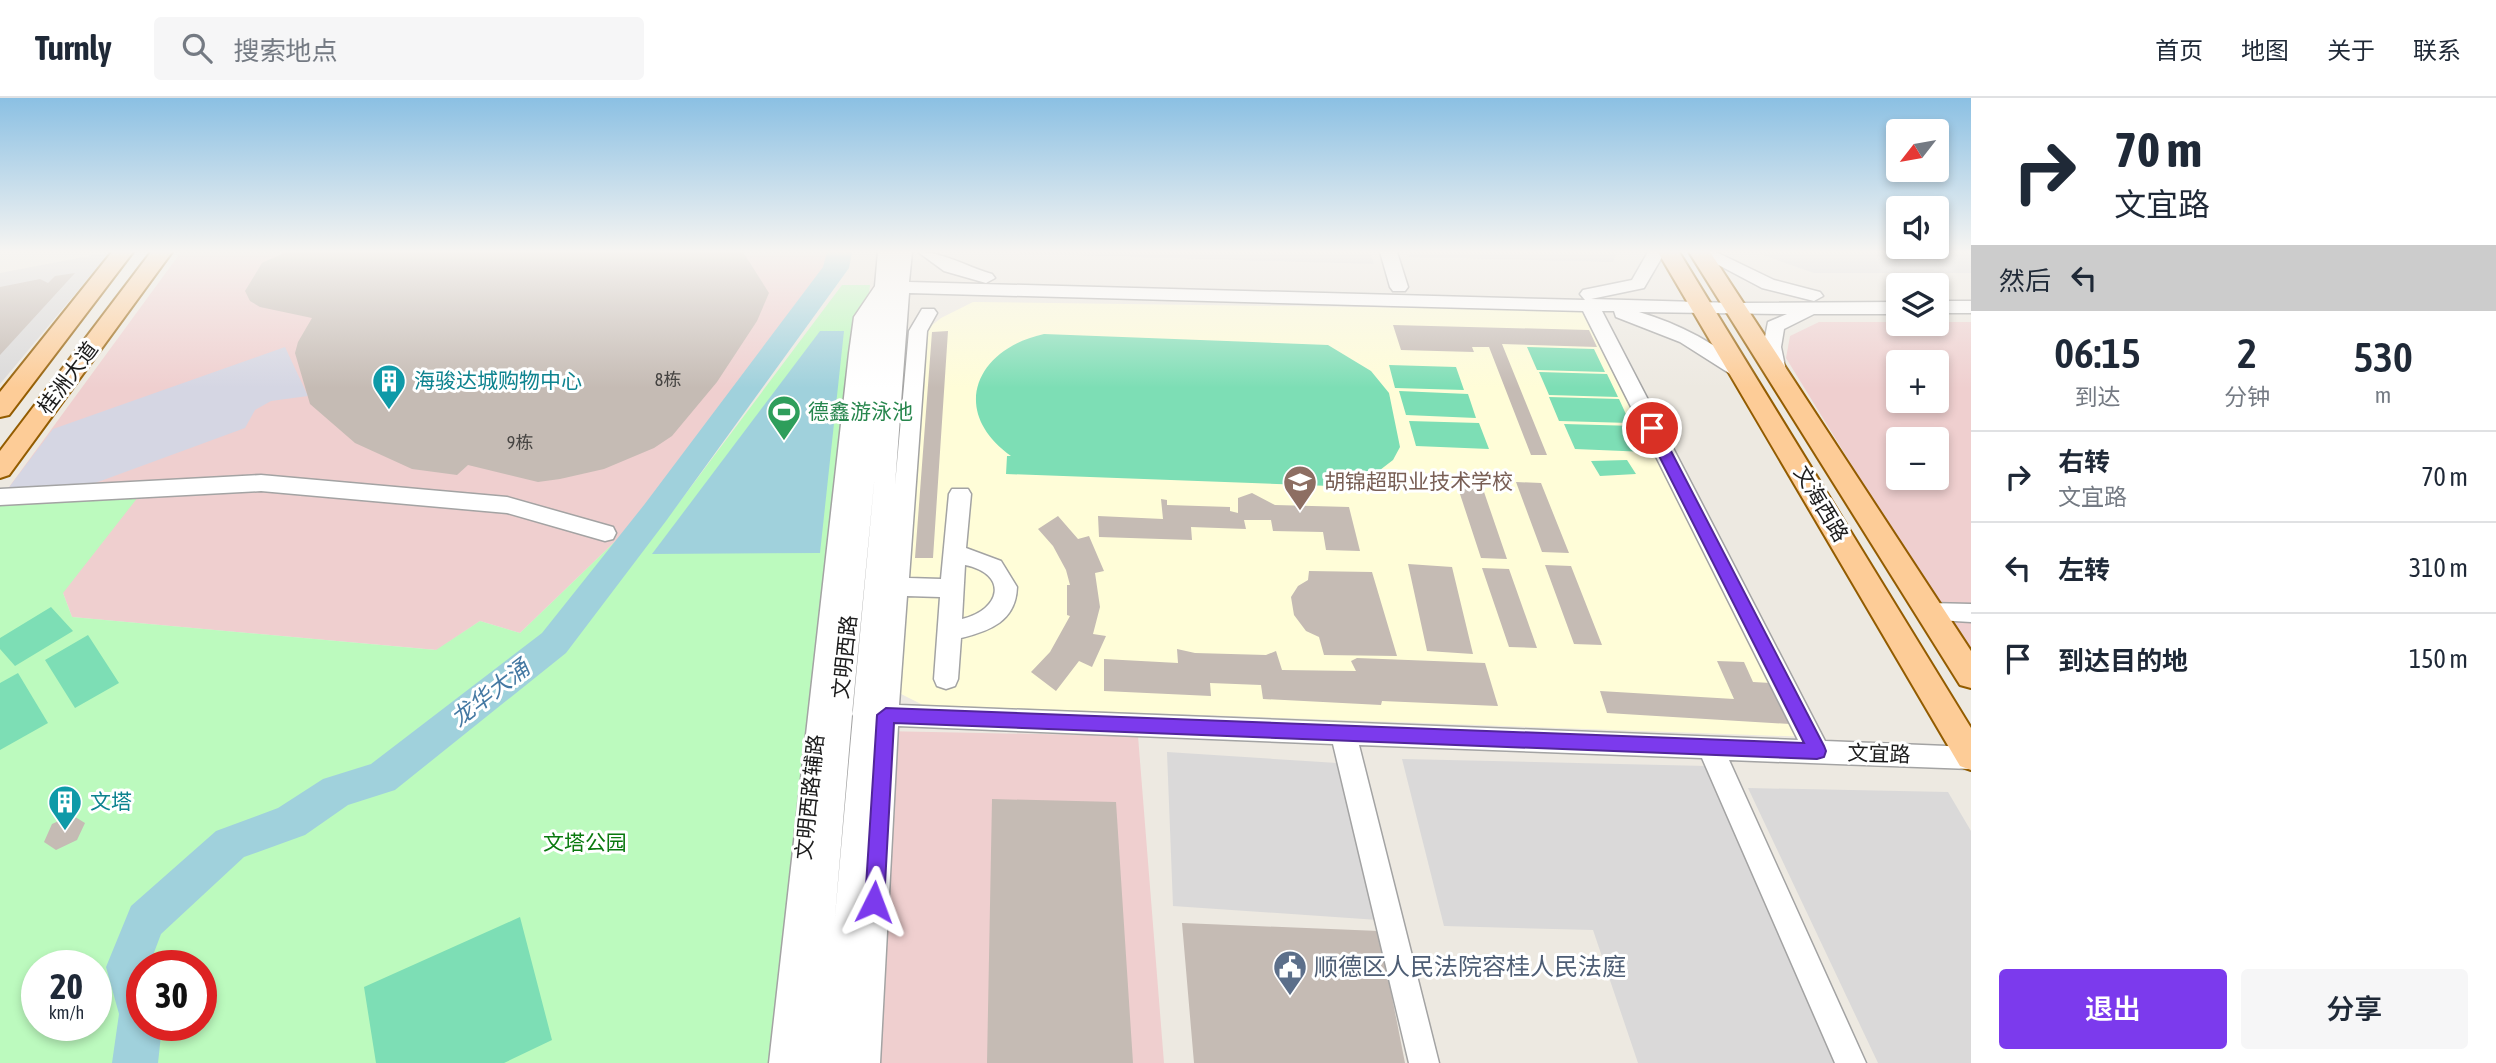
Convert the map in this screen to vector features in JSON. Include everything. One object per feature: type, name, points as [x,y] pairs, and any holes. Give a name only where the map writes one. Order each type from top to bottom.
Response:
[{"type":"main road","name":"桂洲大道","points":[[0,409],[88,297]]},
{"type":"main road","name":"桂洲大道","points":[[0,469],[128,297]]},
{"type":"main road","name":"文海西路","points":[[1696,297],[1971,757]]},
{"type":"main road","name":"文海西路","points":[[1727,297],[1971,676]]},
{"type":"street","name":"文明西路辅路","points":[[784,1063],[858,353],[863,317],[877,297]]},
{"type":"street","name":"文明西路","points":[[822,1056],[839,715],[889,297]]},
{"type":"street","name":"文明西路","points":[[886,587],[896,342],[893,297]]},
{"type":"street","points":[[896,342],[928,313],[959,297]]},
{"type":"street","points":[[1515,297],[1731,303],[1817,302],[1875,297]]},
{"type":"street","points":[[1558,297],[1589,299],[1645,319],[1724,358],[1747,380]]},
{"type":"street","points":[[1589,299],[1595,297]]},
{"type":"street","points":[[1803,297],[1817,302],[1886,307]]},
{"type":"street","points":[[1589,299],[1817,751]]},
{"type":"street","points":[[1777,376],[1772,347],[1775,326],[1817,302]]},
{"type":"street","points":[[1949,307],[1971,307]]},
{"type":"street","points":[[865,1063],[875,715],[886,587],[918,331],[928,313]]},
{"type":"street","points":[[0,497],[261,483],[507,505],[605,533]]},
{"type":"street","points":[[946,679],[960,494]]},
{"type":"street","points":[[949,631],[977,626],[994,618],[1007,600],[1006,582],[993,566],[954,554]]},
{"type":"street","points":[[886,587],[952,588]]},
{"type":"street","points":[[1929,612],[1971,613]]},
{"type":"street","name":"文明西路","points":[[822,1056],[875,715]]},
{"type":"street","name":"文宜路","points":[[875,715],[1971,757]]},
{"type":"street","points":[[1343,731],[1424,1063]]},
{"type":"street","points":[[1710,747],[1851,1063]]},
{"type":"shaded area","points":[[0,297],[72,297],[0,384]]},
{"type":"shaded area","points":[[148,297],[805,297],[651,507],[520,633],[480,621],[437,650],[72,617],[63,593],[4,494]]},
{"type":"shaded area","name":"胡锦超职业技术学校","points":[[973,302],[1589,310],[1811,737],[923,705],[893,690],[921,334],[941,318]]},
{"type":"shaded area","points":[[1819,322],[1886,322],[1886,336],[1949,336],[1949,322],[1971,322],[1971,654],[1945,617],[1786,358],[1790,336]]},
{"type":"shaded area","points":[[285,347],[308,396],[271,401],[255,410],[245,428],[68,493],[4,494],[53,429]]},
{"type":"shaded area","points":[[882,731],[1138,736],[1164,1063],[856,1063]]},
{"type":"shaded area","points":[[1167,752],[1353,764],[1378,920],[1173,906]]},
{"type":"shaded area","points":[[1402,759],[1707,766],[1840,1063],[1638,1063],[1593,930],[1444,926]]},
{"type":"shaded area","points":[[1748,788],[1948,792],[1971,831],[1971,1063],[1878,1063]]},
{"type":"green space","name":"文塔公园","points":[[833,297],[869,297],[788,1032],[779,1063],[0,1063],[0,500],[142,492],[63,593],[72,617],[436,650],[480,621],[520,633],[651,507],[672,512]]},
{"type":"green space","points":[[1044,334],[1328,345],[1371,371],[1389,393],[1400,447],[1393,460],[1380,470],[1384,488],[1006,474],[1007,456],[1011,456],[992,439],[980,420],[976,402],[978,384],[987,368],[1001,353],[1020,342]]},
{"type":"green space","points":[[1527,347],[1594,349],[1605,372],[1537,370]]},
{"type":"green space","points":[[1389,365],[1456,367],[1464,390],[1395,388]]},
{"type":"green space","points":[[1539,372],[1607,374],[1618,397],[1549,395]]},
{"type":"green space","points":[[1399,391],[1468,394],[1476,418],[1406,415]]},
{"type":"green space","points":[[1549,397],[1619,399],[1630,423],[1559,421]]},
{"type":"green space","points":[[1409,421],[1479,423],[1489,449],[1416,446]]},
{"type":"green space","points":[[1564,424],[1635,426],[1647,452],[1575,449]]},
{"type":"green space","points":[[1627,460],[1636,474],[1600,476],[1591,461]]},
{"type":"green space","points":[[51,607],[73,631],[15,666],[0,649],[0,638]]},
{"type":"green space","points":[[88,635],[119,683],[75,708],[45,660]]},
{"type":"green space","points":[[18,673],[48,723],[0,750],[0,683]]},
{"type":"green space","points":[[520,917],[552,1040],[504,1063],[376,1063],[364,987]]},
{"type":"water","name":"德鑫游泳池","points":[[820,331],[844,331],[820,553],[652,554]]},
{"type":"building","points":[[0,297],[53,297],[0,355]]},
{"type":"building","points":[[248,297],[767,297],[757,321],[717,382],[672,436],[654,448],[604,469],[538,482],[468,465],[457,475],[412,469],[355,443],[310,404],[295,353],[298,342],[312,318],[260,307]]},
{"type":"building","points":[[1393,325],[1589,330],[1597,347],[1502,344],[1547,455],[1531,455],[1489,347],[1472,347],[1474,352],[1401,350]]},
{"type":"building","points":[[948,331],[933,558],[915,558],[932,332]]},
{"type":"building","points":[[1516,482],[1541,483],[1569,553],[1542,552]]},
{"type":"building","points":[[1458,488],[1483,489],[1507,559],[1481,558]]},
{"type":"building","points":[[1252,493],[1275,505],[1349,507],[1360,551],[1326,550],[1323,532],[1273,531],[1271,520],[1244,520],[1246,529],[1191,527],[1192,540],[1099,537],[1098,516],[1163,519],[1161,499],[1167,500],[1167,505],[1230,507],[1230,511],[1238,513],[1238,498]]},
{"type":"building","points":[[1058,516],[1078,539],[1089,536],[1104,571],[1095,573],[1100,607],[1093,634],[1106,636],[1092,667],[1079,661],[1056,691],[1031,672],[1050,652],[1070,616],[1067,615],[1067,585],[1070,585],[1066,570],[1053,546],[1038,529]]},
{"type":"building","points":[[1408,564],[1452,567],[1473,654],[1427,651]]},
{"type":"building","points":[[1545,565],[1571,566],[1602,645],[1574,644]]},
{"type":"building","points":[[1482,568],[1509,569],[1537,648],[1509,647]]},
{"type":"building","points":[[1309,571],[1372,572],[1397,656],[1324,655],[1319,637],[1306,631],[1294,615],[1291,597],[1298,586],[1308,580]]},
{"type":"building","points":[[1177,649],[1195,653],[1266,655],[1276,651],[1282,670],[1356,671],[1351,661],[1357,658],[1485,663],[1498,706],[1382,701],[1381,705],[1263,699],[1261,685],[1210,683],[1211,696],[1104,691],[1104,659],[1178,663]]},
{"type":"building","points":[[1717,661],[1744,662],[1753,682],[1771,683],[1790,724],[1607,713],[1600,691],[1734,699]]},
{"type":"building","points":[[992,799],[1116,802],[1133,1063],[987,1063]]},
{"type":"building","name":"文塔","points":[[72,815],[85,823],[77,840],[56,850],[44,842],[52,824]]},
{"type":"building","name":"顺德区人民法院容桂人民法庭","points":[[1182,923],[1379,931],[1405,1063],[1194,1063]]},
{"type":"waterway","name":"龙华大涌","points":[[135,1063],[141,1014],[127,967],[146,920],[230,844],[291,822],[337,791],[382,778],[554,643],[655,513],[815,297]]},
{"type":"place","name":"海骏达城购物中心","points":[[389,411]]},
{"type":"place","name":"德鑫游泳池","points":[[784,442]]},
{"type":"place","name":"胡锦超职业技术学校","points":[[1300,512]]},
{"type":"place","name":"文塔","points":[[65,832]]},
{"type":"place","name":"顺德区人民法院容桂人民法庭","points":[[1290,997]]},
{"type":"route","points":[[874,902],[886,715],[1817,751],[1652,428]]}]
